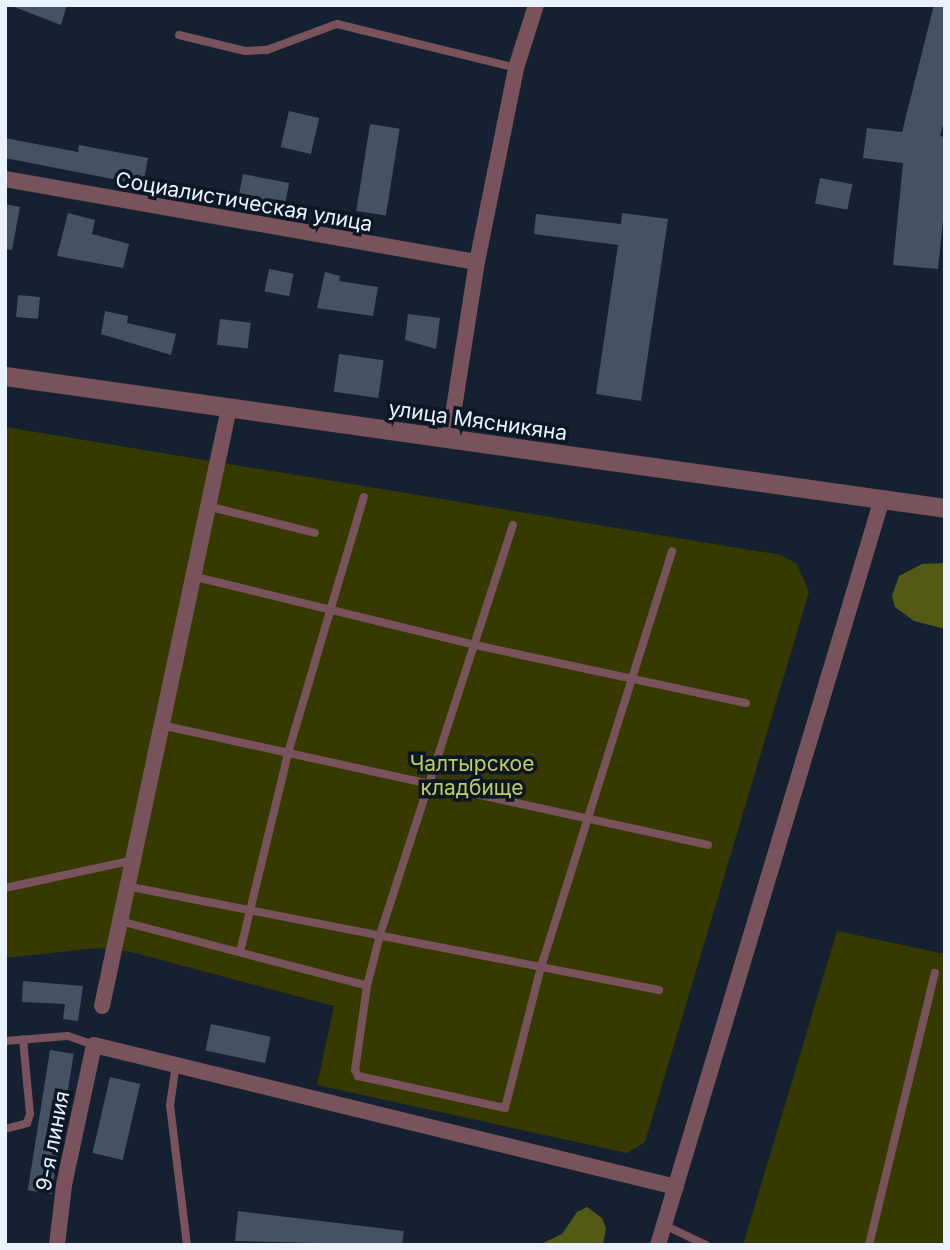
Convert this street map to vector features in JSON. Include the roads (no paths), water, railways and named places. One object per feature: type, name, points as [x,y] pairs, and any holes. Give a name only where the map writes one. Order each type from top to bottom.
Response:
[{"type":"street","points":[[449,440],[477,262],[516,68],[536,5]]},
{"type":"street","name":"Социалистическая улица","points":[[5,179],[477,262]]},
{"type":"street","name":"улица Мясникяна","points":[[5,376],[945,508]]},
{"type":"street","points":[[102,1006],[160,725],[197,577],[229,408]]},
{"type":"street","points":[[658,1245],[882,499]]},
{"type":"street","points":[[94,1045],[676,1187]]},
{"type":"street","name":"9-я линия","points":[[57,1245],[64,1185],[94,1045]]},
{"type":"lane","points":[[179,35],[245,51],[267,50],[338,24],[516,68]]},
{"type":"lane","points":[[240,952],[288,753],[328,609],[364,497]]},
{"type":"lane","points":[[211,507],[315,533]]},
{"type":"lane","points":[[513,525],[380,935],[367,986],[355,1070],[358,1076],[505,1108],[541,967],[672,551]]},
{"type":"lane","points":[[197,577],[475,645],[633,677],[746,704]]},
{"type":"lane","points":[[160,725],[708,845]]},
{"type":"lane","points":[[5,888],[130,861]]},
{"type":"lane","points":[[126,886],[659,990]]},
{"type":"lane","points":[[120,921],[367,986]]},
{"type":"lane","points":[[869,1245],[935,973]]},
{"type":"lane","points":[[5,1041],[68,1036],[94,1045]]},
{"type":"lane","points":[[5,1129],[27,1123],[30,1114],[23,1040]]},
{"type":"lane","points":[[176,1064],[170,1105],[187,1245]]},
{"type":"lane","points":[[664,1225],[706,1245]]},
{"type":"park label","name":"Чалтырское кладбище","points":[[472,776]]}]
